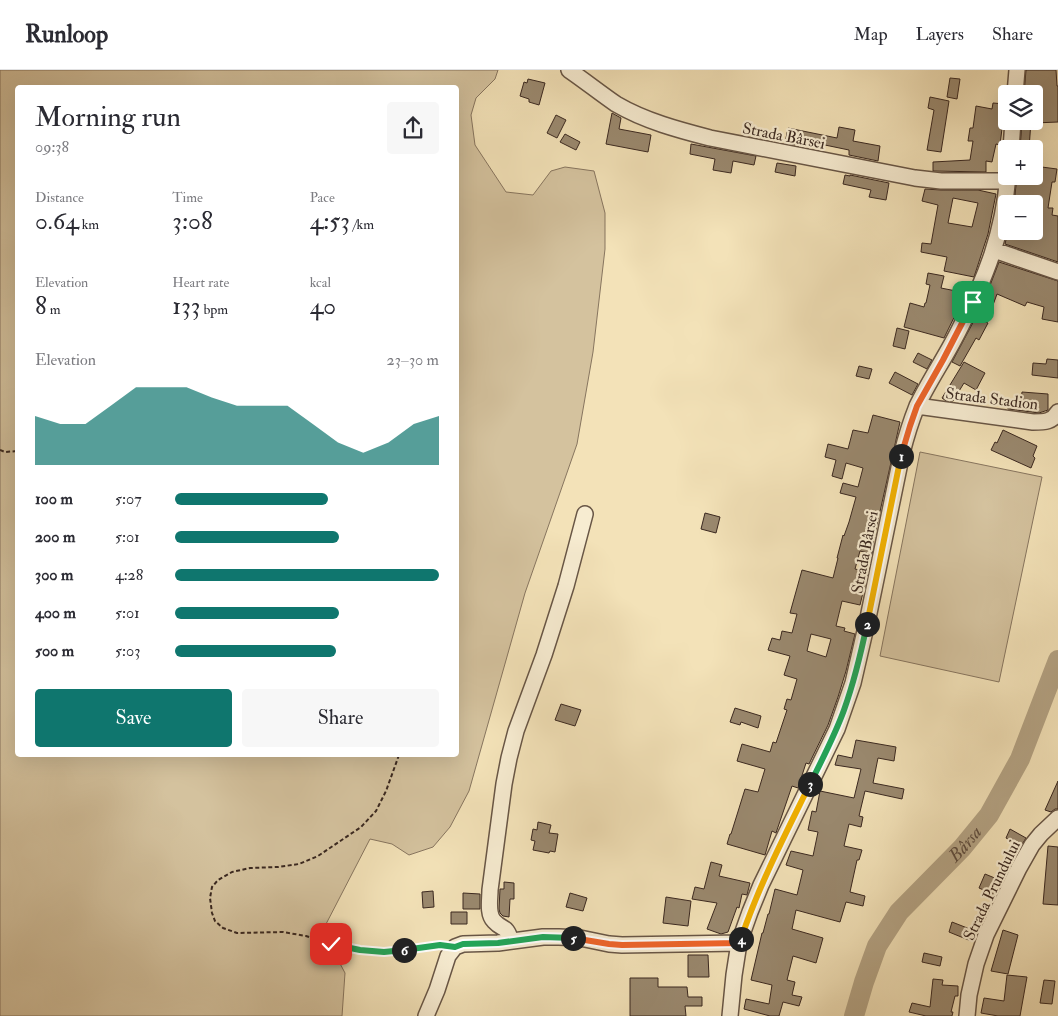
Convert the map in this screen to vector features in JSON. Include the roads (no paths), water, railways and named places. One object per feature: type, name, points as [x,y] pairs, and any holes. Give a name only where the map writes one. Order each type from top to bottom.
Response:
[{"type":"street","name":"Strada Bârsei","points":[[569,70],[618,105],[682,131],[701,136],[915,178],[941,181],[998,179]]},
{"type":"street","points":[[1016,85],[1017,70]]},
{"type":"street","name":"Strada Bârsei","points":[[730,1016],[739,943],[750,912],[761,885],[845,710],[868,618],[902,453],[910,426],[917,406],[960,329],[985,276],[1004,214],[1007,185]]},
{"type":"street","points":[[994,250],[1058,272]]},
{"type":"street","name":"Strada Stadion","points":[[917,406],[1039,422],[1049,421],[1058,412]]},
{"type":"street","points":[[511,941],[505,928],[494,922],[491,917],[490,906],[490,890],[508,758],[566,586],[585,514]]},
{"type":"street","name":"Strada Prundului","points":[[967,1016],[969,995],[976,964],[986,934],[1032,845],[1058,818]]},
{"type":"street","points":[[426,1016],[448,956],[455,947],[463,944],[491,944],[543,937],[580,938],[622,945],[739,943]]},
{"type":"waterway","name":"Bârsa","points":[[854,1016],[877,946],[899,912],[962,848],[989,815],[1020,759],[1058,660]]}]
